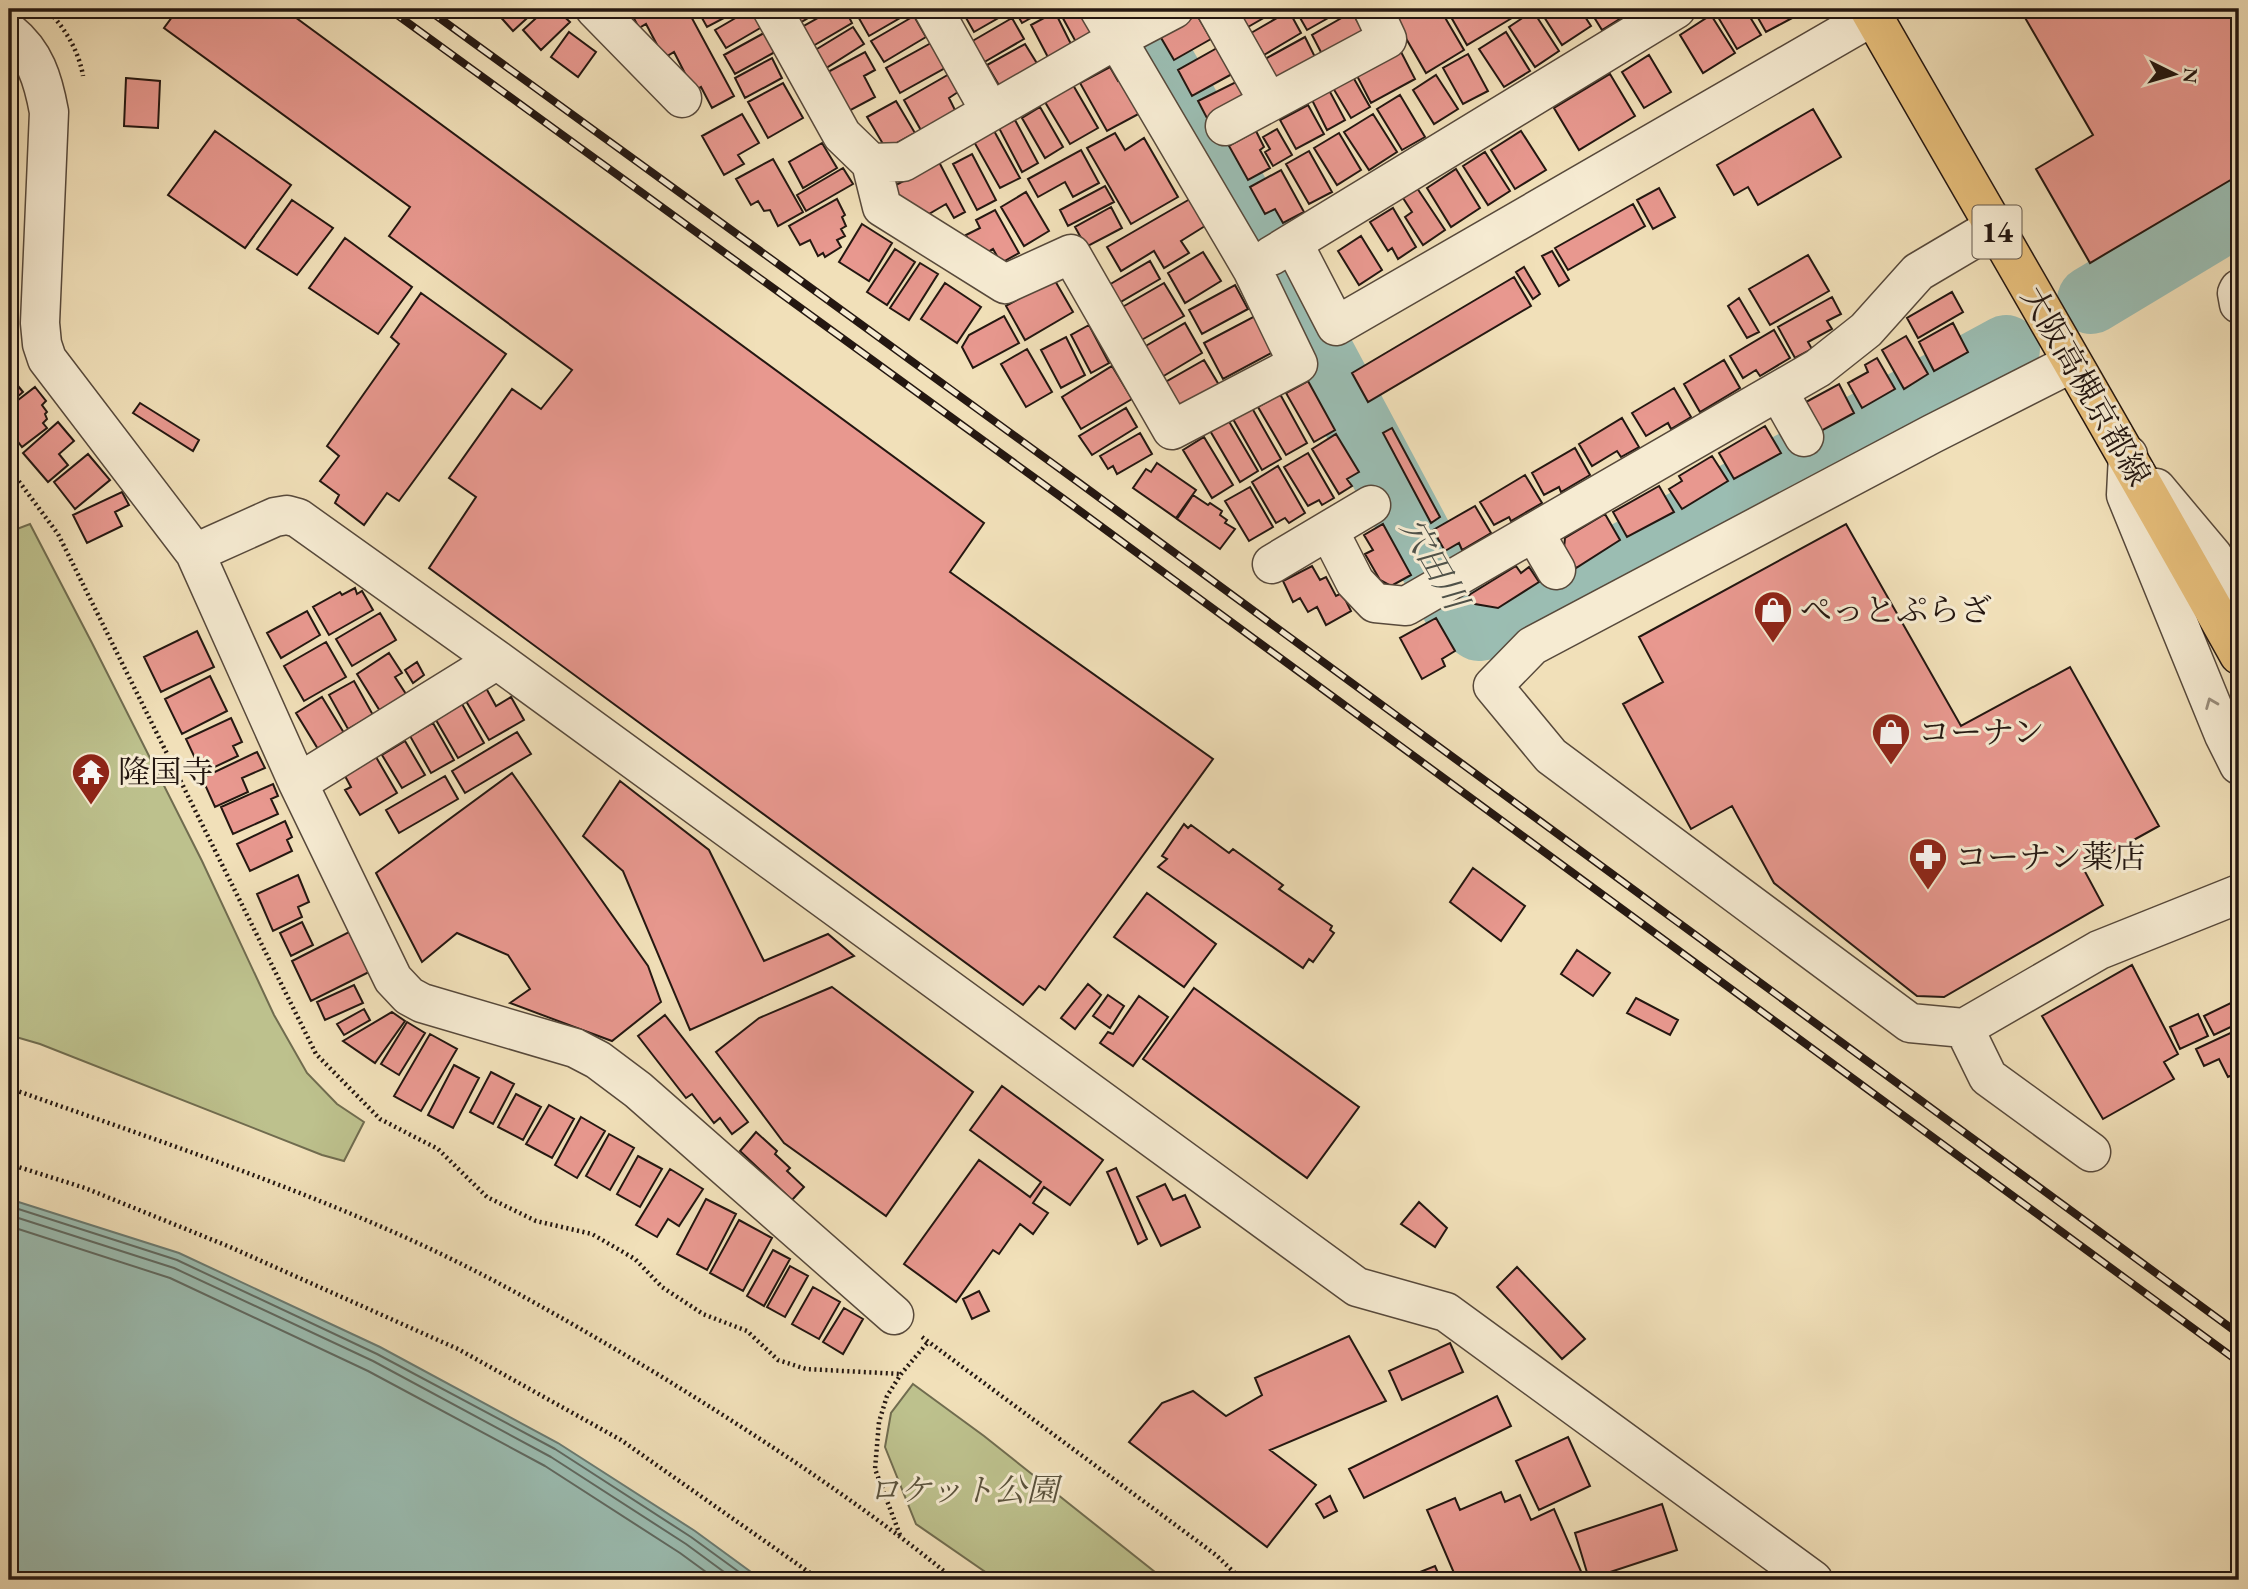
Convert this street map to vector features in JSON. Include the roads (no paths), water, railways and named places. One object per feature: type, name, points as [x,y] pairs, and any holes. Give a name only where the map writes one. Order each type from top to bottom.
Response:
[{"type":"main road","name":"大阪高槻京都線","points":[[1871,12],[2072,363],[2128,455],[2239,654]]},
{"type":"street","points":[[595,9],[682,98]]},
{"type":"street","points":[[772,9],[842,135],[871,163],[882,207],[1005,284],[1071,254],[1172,430],[1298,364],[1274,255]]},
{"type":"street","points":[[933,9],[990,111]]},
{"type":"street","points":[[1216,9],[1268,101]]},
{"type":"street","points":[[1225,126],[1387,39],[1373,9]]},
{"type":"street","points":[[1274,255],[1676,9]]},
{"type":"street","points":[[1108,24],[1274,255],[1336,326],[1871,12]]},
{"type":"street","points":[[871,163],[903,162],[990,111],[1108,24],[1163,15]]},
{"type":"street","points":[[9,32],[22,43],[35,64],[44,86],[49,112],[40,323],[47,359],[195,553],[298,783],[393,979],[409,996],[433,1007],[552,1040],[598,1060],[638,1090],[894,1315]]},
{"type":"street","points":[[1329,531],[1355,582],[1375,603],[1406,606],[1818,368],[1867,330],[1918,272],[1994,227]]},
{"type":"street","points":[[2239,289],[2239,304]]},
{"type":"street","points":[[2072,363],[1933,433],[1532,646],[1493,686],[1551,756],[1910,1023],[1964,1028],[2099,950],[2239,894]]},
{"type":"street","points":[[1778,391],[1804,437]]},
{"type":"street","points":[[2128,455],[2213,556],[2239,598]]},
{"type":"street","points":[[2128,455],[2126,495],[2224,735],[2239,765]]},
{"type":"street","points":[[1272,564],[1371,505]]},
{"type":"street","points":[[195,553],[275,517],[287,515],[298,518],[1357,1287],[1446,1312],[1813,1580]]},
{"type":"street","points":[[1534,532],[1556,570]]},
{"type":"street","points":[[298,783],[497,660]]},
{"type":"street","points":[[1964,1028],[1987,1077],[2091,1152]]},
{"type":"water","points":[[9,1199],[179,1253],[380,1347],[558,1443],[695,1531],[762,1580],[9,1580]]},
{"type":"waterway","name":"穴田川","points":[[1130,9],[1222,169],[1459,613],[1479,627],[1502,623],[2006,349]]},
{"type":"waterway","name":"穴田川","points":[[2091,300],[2239,211]]},
{"type":"railway","points":[[389,9],[1061,497],[2239,1362]]},
{"type":"railway","points":[[427,9],[1074,479],[2239,1334]]},
{"type":"place","name":"ぺっとぷらざ","points":[[1773,644]]},
{"type":"place","name":"コーナン","points":[[1891,766]]},
{"type":"place","name":"隆国寺","points":[[91,806]]},
{"type":"place","name":"コーナン薬店","points":[[1928,891]]},
{"type":"park label","name":"ロケット公園","points":[[963,1490]]}]
